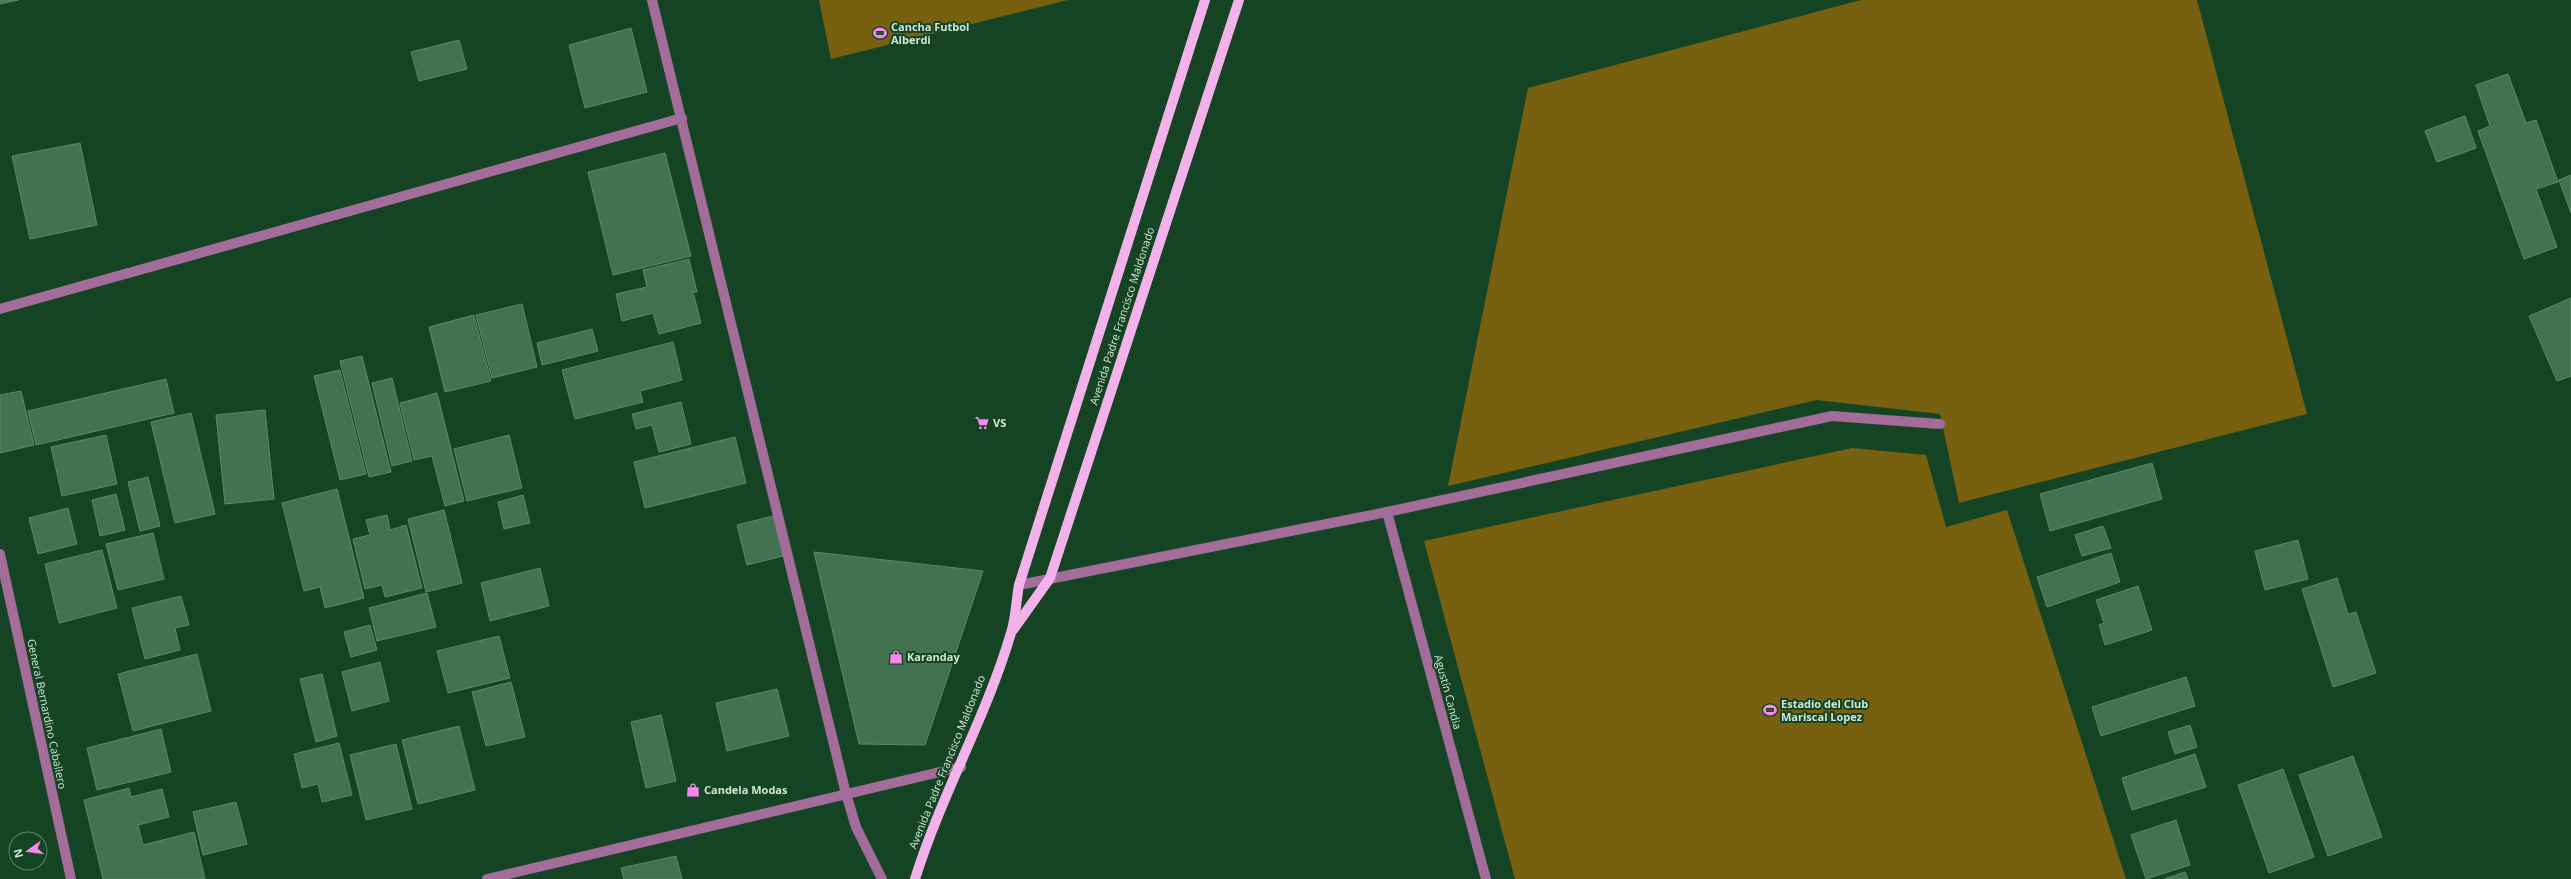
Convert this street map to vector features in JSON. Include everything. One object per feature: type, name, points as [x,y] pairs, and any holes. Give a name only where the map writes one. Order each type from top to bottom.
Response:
[{"type":"main road","name":"Avenida Padre Francisco Maldonado","points":[[915,879],[925,847],[961,767],[1012,632],[1018,585],[1205,0]]},
{"type":"main road","name":"Avenida Padre Francisco Maldonado","points":[[1012,632],[1050,578],[1239,0]]},
{"type":"street","points":[[652,0],[846,794],[856,827],[882,879]]},
{"type":"street","points":[[0,309],[682,118]]},
{"type":"street","points":[[1018,585],[1387,512],[1832,416],[1940,424]]},
{"type":"street","name":"Agustín Candia","points":[[1387,512],[1486,879]]},
{"type":"street","name":"General Bernardino Caballero","points":[[0,554],[71,879]]},
{"type":"street","points":[[487,879],[961,767]]},
{"type":"shaded area","name":"Cancha Futbol Alberdi","points":[[819,0],[1068,0],[831,59]]},
{"type":"shaded area","points":[[1861,0],[2197,0],[2307,414],[1959,503],[1940,414],[1817,400],[1448,486],[1528,88]]},
{"type":"shaded area","name":"Estadio del Club Mariscal Lopez","points":[[1852,448],[1926,455],[1946,527],[2007,510],[2126,879],[1515,879],[1424,541]]},
{"type":"building","points":[[0,0],[18,0],[0,4]]},
{"type":"building","points":[[631,28],[647,92],[585,108],[569,45]]},
{"type":"building","points":[[459,40],[467,69],[419,81],[411,52]]},
{"type":"building","points":[[2508,74],[2526,123],[2536,120],[2558,182],[2536,189],[2557,247],[2524,259],[2478,131],[2490,126],[2476,85]]},
{"type":"building","points":[[2465,116],[2476,148],[2437,162],[2425,131]]},
{"type":"building","points":[[80,143],[97,225],[30,239],[12,156]]},
{"type":"building","points":[[665,153],[691,256],[613,275],[588,172]]},
{"type":"building","points":[[2571,175],[2571,213],[2559,180]]},
{"type":"building","points":[[689,259],[697,292],[693,292],[701,323],[659,334],[653,313],[622,321],[616,294],[647,287],[643,270]]},
{"type":"building","points":[[2571,298],[2571,376],[2557,381],[2529,316]]},
{"type":"building","points":[[522,304],[537,367],[492,378],[476,315]]},
{"type":"building","points":[[474,315],[491,381],[445,392],[429,327]]},
{"type":"building","points":[[592,329],[598,351],[542,365],[537,343]]},
{"type":"building","points":[[673,342],[682,380],[640,391],[643,402],[575,419],[562,370]]},
{"type":"building","points":[[362,356],[391,472],[369,477],[340,361]]},
{"type":"building","points":[[340,370],[366,474],[340,480],[314,376]]},
{"type":"building","points":[[392,378],[412,461],[392,466],[372,383]]},
{"type":"building","points":[[166,379],[174,413],[36,445],[28,411]]},
{"type":"building","points":[[21,391],[34,445],[0,453],[0,395]]},
{"type":"building","points":[[437,393],[464,501],[445,506],[432,456],[414,460],[400,403]]},
{"type":"building","points":[[681,402],[691,444],[659,452],[652,425],[636,429],[632,414]]},
{"type":"building","points":[[265,410],[274,499],[225,504],[216,415]]},
{"type":"building","points":[[191,413],[215,514],[175,523],[151,422]]},
{"type":"building","points":[[106,435],[117,484],[62,496],[51,447]]},
{"type":"building","points":[[509,435],[522,488],[467,501],[454,449]]},
{"type":"building","points":[[735,437],[746,483],[645,508],[634,462]]},
{"type":"building","points":[[2152,463],[2162,499],[2050,531],[2040,494]]},
{"type":"building","points":[[148,477],[160,526],[140,531],[128,482]]},
{"type":"building","points":[[337,489],[364,598],[325,608],[320,587],[304,591],[282,503]]},
{"type":"building","points":[[116,494],[125,530],[100,536],[92,500]]},
{"type":"building","points":[[523,495],[530,523],[504,529],[498,502]]},
{"type":"building","points":[[68,508],[77,544],[38,554],[29,518]]},
{"type":"building","points":[[444,510],[462,583],[426,592],[408,519]]},
{"type":"building","points":[[387,515],[390,530],[406,525],[422,588],[385,597],[382,585],[365,589],[353,539],[370,535],[366,520]]},
{"type":"building","points":[[773,516],[783,556],[747,565],[737,525]]},
{"type":"building","points":[[2103,526],[2111,548],[2082,556],[2075,535]]},
{"type":"building","points":[[153,533],[164,579],[118,590],[106,544]]},
{"type":"building","points":[[2298,540],[2308,579],[2265,590],[2255,551]]},
{"type":"building","points":[[102,550],[117,608],[59,623],[45,564]]},
{"type":"building","name":"Karanday","points":[[814,552],[983,571],[925,745],[859,744]]},
{"type":"building","points":[[2111,553],[2120,582],[2047,607],[2037,577]]},
{"type":"building","points":[[540,568],[549,606],[490,621],[481,583]]},
{"type":"building","points":[[2337,578],[2348,614],[2356,612],[2376,673],[2333,687],[2302,589]]},
{"type":"building","points":[[2138,586],[2152,630],[2105,645],[2099,625],[2104,623],[2096,600]]},
{"type":"building","points":[[427,593],[436,627],[377,641],[369,608]]},
{"type":"building","points":[[181,596],[189,625],[175,628],[180,650],[145,659],[132,608]]},
{"type":"building","points":[[370,625],[377,650],[351,657],[344,632]]},
{"type":"building","points":[[499,636],[510,678],[448,693],[437,651]]},
{"type":"building","points":[[197,654],[211,711],[133,731],[118,674]]},
{"type":"building","points":[[380,662],[389,701],[352,711],[342,672]]},
{"type":"building","points":[[322,674],[337,736],[316,742],[300,679]]},
{"type":"building","points":[[2186,677],[2195,706],[2101,736],[2092,707]]},
{"type":"building","points":[[511,682],[525,737],[486,746],[472,692]]},
{"type":"building","points":[[777,689],[789,736],[727,751],[716,703]]},
{"type":"building","points":[[661,715],[676,781],[646,788],[631,722]]},
{"type":"building","points":[[2190,725],[2197,747],[2175,754],[2168,732]]},
{"type":"building","points":[[459,726],[475,790],[418,804],[402,740]]},
{"type":"building","points":[[161,729],[171,772],[97,790],[87,748]]},
{"type":"building","points":[[339,743],[352,795],[322,802],[318,784],[302,788],[294,754]]},
{"type":"building","points":[[396,744],[412,809],[366,820],[350,755]]},
{"type":"building","points":[[2195,754],[2206,787],[2132,810],[2122,778]]},
{"type":"building","points":[[2353,756],[2382,837],[2328,856],[2299,775]]},
{"type":"building","points":[[2283,769],[2314,857],[2269,873],[2238,785]]},
{"type":"building","points":[[129,788],[131,797],[162,789],[169,817],[138,825],[143,845],[194,832],[205,879],[103,879],[84,800]]},
{"type":"building","points":[[236,802],[247,844],[203,855],[193,812]]},
{"type":"building","points":[[2176,820],[2190,865],[2146,879],[2131,835]]},
{"type":"building","points":[[676,856],[682,879],[624,879],[621,868]]},
{"type":"building","points":[[2185,872],[2188,879],[2164,879]]},
{"type":"place","name":"Cancha Futbol Alberdi","points":[[880,33]]},
{"type":"place","name":"VS","points":[[982,423]]},
{"type":"place","name":"Karanday","points":[[896,657]]},
{"type":"place","name":"Estadio del Club Mariscal Lopez","points":[[1770,710]]},
{"type":"place","name":"Candela Modas","points":[[693,790]]}]
